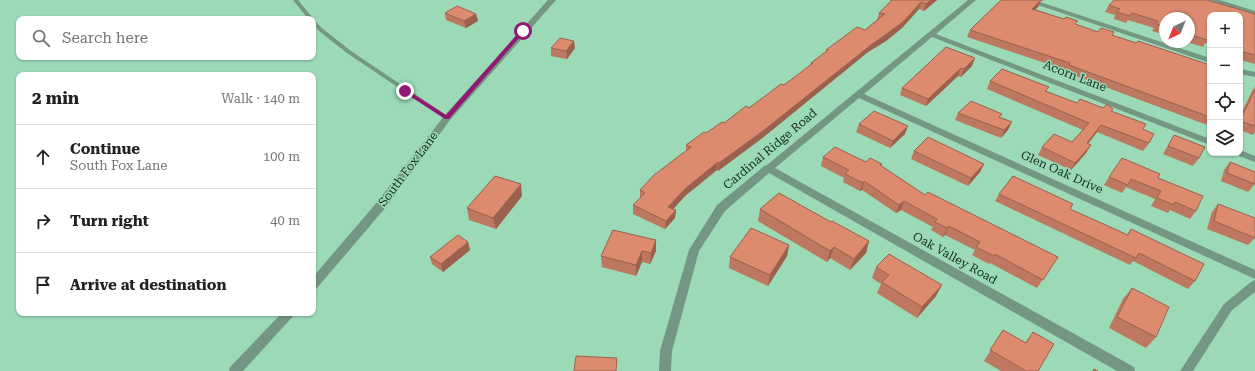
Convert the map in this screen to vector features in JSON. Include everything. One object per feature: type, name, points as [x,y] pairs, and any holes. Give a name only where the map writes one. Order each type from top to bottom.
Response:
[{"type":"street","name":"South Fox Lane","points":[[316,281],[382,204],[447,118],[552,0]]},
{"type":"street","name":"Cardinal Ridge Road","points":[[665,371],[666,351],[694,250],[721,208],[767,168],[972,0]]},
{"type":"street","points":[[1027,0],[1207,60]]},
{"type":"street","points":[[1213,0],[1255,12]]},
{"type":"street","name":"Acorn Lane","points":[[930,34],[1207,141]]},
{"type":"street","points":[[1243,71],[1255,76]]},
{"type":"street","name":"Glen Oak Drive","points":[[857,94],[1255,275]]},
{"type":"street","points":[[1243,154],[1255,159]]},
{"type":"street","name":"Oak Valley Road","points":[[767,168],[1129,371]]},
{"type":"street","points":[[1186,371],[1228,307],[1255,285]]},
{"type":"street","points":[[235,371],[287,316]]},
{"type":"lane","points":[[295,0],[309,16]]},
{"type":"lane","points":[[316,24],[349,52],[447,118]]},
{"type":"building","points":[[892,0],[931,0],[926,4],[921,2],[904,21],[871,45],[763,131],[719,163],[718,162],[686,188],[668,207],[676,210],[666,221],[633,205],[645,193],[640,190],[654,175],[691,147],[686,145],[704,132],[706,133],[722,122],[724,123],[746,106],[749,108],[781,84],[784,85],[828,50],[826,50],[857,27],[865,30],[885,14],[879,13]]},
{"type":"building","points":[[1001,0],[1041,0],[1032,9],[1064,19],[1066,17],[1078,21],[1075,24],[1098,32],[1101,28],[1114,32],[1112,35],[1136,43],[1138,41],[1207,64],[1207,116],[1069,65],[1070,63],[970,30]]},
{"type":"building","points":[[1114,0],[1207,0],[1255,14],[1255,55],[1243,52],[1243,12],[1207,12],[1207,40],[1195,36],[1195,12],[1159,12],[1159,25],[1156,24],[1158,21],[1132,13],[1130,16],[1117,12],[1120,9],[1109,5]]},
{"type":"building","points":[[457,6],[476,14],[464,21],[445,13]]},
{"type":"building","points":[[560,38],[574,41],[566,51],[551,48]]},
{"type":"building","points":[[946,47],[975,58],[964,69],[961,68],[928,99],[902,88]]},
{"type":"building","points":[[1002,69],[1049,87],[1045,91],[1077,103],[1080,99],[1103,108],[1107,104],[1113,109],[1111,111],[1146,124],[1143,129],[1154,134],[1149,143],[1101,125],[1087,143],[1091,145],[1075,163],[1042,147],[1054,134],[1072,142],[1089,123],[990,81]]},
{"type":"building","points":[[1255,89],[1255,126],[1243,122],[1243,115]]},
{"type":"building","points":[[971,101],[1002,114],[999,117],[1012,122],[1004,130],[958,113]]},
{"type":"building","points":[[874,111],[908,126],[893,141],[859,124]]},
{"type":"building","points":[[1174,135],[1205,147],[1199,158],[1168,146]]},
{"type":"building","points":[[928,137],[984,164],[971,178],[914,151]]},
{"type":"building","points":[[835,147],[866,162],[870,158],[882,164],[880,165],[925,195],[928,192],[1058,257],[1043,280],[995,254],[994,256],[976,247],[980,242],[949,226],[947,228],[935,222],[937,219],[904,201],[899,205],[864,181],[863,183],[845,174],[849,170],[823,157]]},
{"type":"building","points":[[1122,158],[1160,174],[1158,178],[1203,196],[1196,211],[1175,202],[1174,205],[1157,198],[1161,191],[1131,179],[1128,185],[1109,177]]},
{"type":"building","points":[[1230,162],[1255,172],[1255,184],[1227,173]]},
{"type":"building","points":[[495,176],[521,184],[493,218],[467,208]]},
{"type":"building","points":[[1013,176],[1073,204],[1070,209],[1128,235],[1131,229],[1204,264],[1195,281],[1139,253],[1136,258],[999,194]]},
{"type":"building","points":[[779,193],[869,241],[854,259],[834,247],[830,251],[760,209]]},
{"type":"building","points":[[1218,204],[1255,218],[1255,238],[1214,221]]},
{"type":"building","points":[[751,228],[789,245],[770,275],[730,257]]},
{"type":"building","points":[[613,230],[656,240],[651,253],[642,251],[636,265],[601,256]]},
{"type":"building","points":[[458,235],[468,242],[441,264],[430,257]]},
{"type":"building","points":[[889,254],[942,285],[922,307],[882,282],[889,275],[876,267]]},
{"type":"building","points":[[1132,288],[1169,307],[1156,337],[1117,317]]},
{"type":"building","points":[[1003,330],[1026,343],[1033,332],[1054,344],[1038,371],[1026,371],[990,350]]},
{"type":"building","points":[[576,356],[617,358],[616,371],[574,371]]},
{"type":"route","points":[[405,91],[447,118],[523,31]]}]
